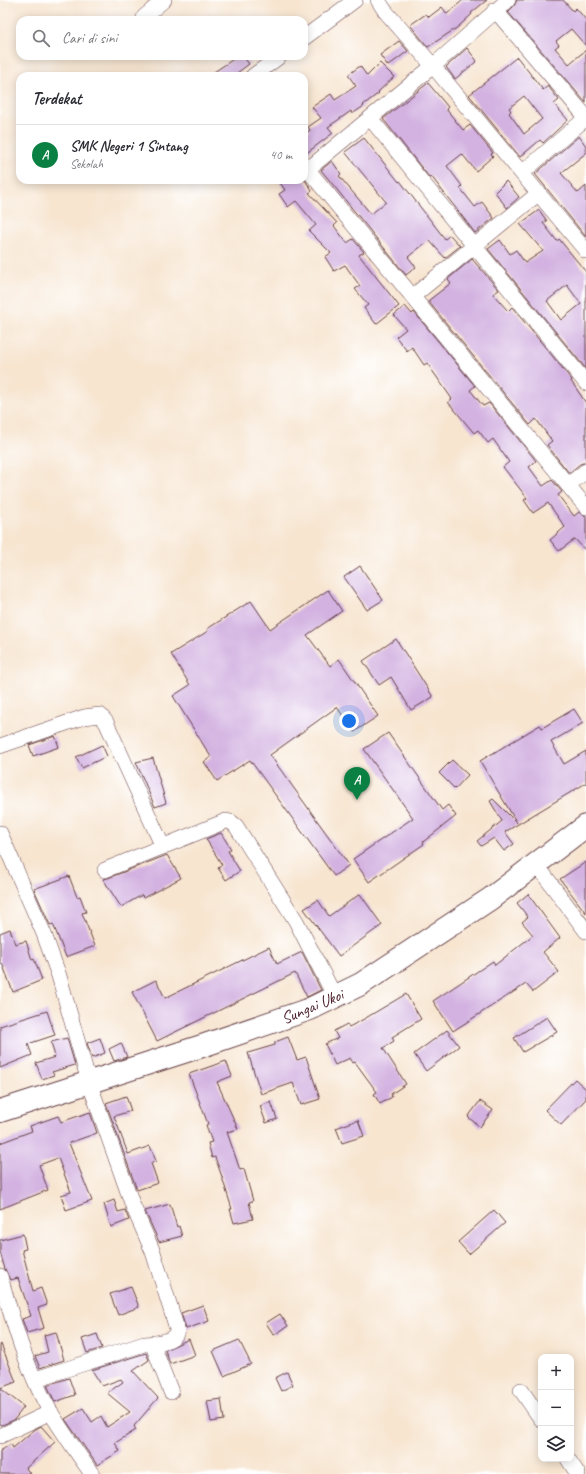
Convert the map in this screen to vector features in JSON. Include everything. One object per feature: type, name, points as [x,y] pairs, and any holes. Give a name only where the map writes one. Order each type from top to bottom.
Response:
[{"type":"highway","name":"Sungai Ukoi","points":[[0,1111],[310,1009],[361,984],[429,940],[490,899],[586,826]]},
{"type":"street","points":[[145,16],[164,0]]},
{"type":"street","points":[[308,35],[355,0]]},
{"type":"street","points":[[378,0],[586,251]]},
{"type":"street","points":[[308,166],[434,66],[508,0]]},
{"type":"street","points":[[495,10],[586,118],[522,173]]},
{"type":"street","points":[[258,72],[275,60]]},
{"type":"street","points":[[370,118],[586,383]]},
{"type":"street","points":[[308,170],[586,507]]},
{"type":"street","points":[[412,297],[539,193]]},
{"type":"street","points":[[568,485],[586,471]]},
{"type":"street","points":[[0,746],[84,717],[100,715],[106,722],[163,847]]},
{"type":"street","points":[[105,870],[226,821],[231,822],[236,826],[296,921],[335,996]]},
{"type":"street","points":[[0,832],[44,934],[59,976],[89,1082],[133,1206],[153,1252],[177,1325],[177,1333],[173,1338],[144,1344],[36,1379]]},
{"type":"street","points":[[536,864],[586,931]]},
{"type":"street","points":[[0,1276],[18,1340],[51,1412],[92,1474]]},
{"type":"street","points":[[152,1343],[171,1392]]},
{"type":"street","points":[[521,1390],[538,1416]]},
{"type":"street","points":[[0,1436],[51,1412]]},
{"type":"street","points":[[570,1462],[578,1474]]},
{"type":"building","points":[[463,0],[487,0],[471,13],[472,14],[458,27],[428,47],[410,25],[426,14],[429,17],[442,7],[447,14]]},
{"type":"building","points":[[517,0],[563,0],[573,11],[576,8],[586,20],[586,46],[571,29],[556,41],[559,45],[555,48],[569,64],[586,50],[586,103],[508,12]]},
{"type":"building","points":[[399,41],[408,51],[388,66],[380,55]]},
{"type":"building","points":[[467,48],[477,61],[455,79],[446,67]]},
{"type":"building","points":[[517,57],[543,90],[548,86],[559,100],[554,104],[568,120],[543,143],[540,140],[520,157],[469,95]],"holes":[[[524,96],[542,119],[524,134],[509,113],[511,111],[509,108]]]},
{"type":"building","points":[[232,60],[246,60],[249,64],[238,72],[214,72]]},
{"type":"building","points":[[380,63],[394,77],[378,92],[379,93],[363,105],[364,106],[352,114],[351,111],[328,127],[333,133],[308,152],[308,132],[310,130],[308,127],[321,118],[312,107],[331,94],[335,100],[356,86],[348,75],[360,66],[367,76]]},
{"type":"building","points":[[428,83],[448,107],[446,109],[463,130],[470,125],[493,153],[491,154],[493,156],[476,171],[462,154],[447,166],[462,186],[460,188],[475,207],[482,202],[494,218],[475,233],[431,176],[429,177],[383,119]]},
{"type":"building","points":[[579,136],[586,146],[586,153],[561,173],[578,193],[586,186],[586,237],[535,174]]},
{"type":"building","points":[[364,138],[445,239],[450,235],[460,246],[445,258],[429,240],[408,257],[416,267],[406,275],[321,170],[332,161],[341,174],[339,176],[371,214],[386,202],[345,152]]},
{"type":"building","points":[[506,181],[519,197],[507,208],[495,192]]},
{"type":"building","points":[[281,184],[308,184],[312,191],[309,193],[337,223],[334,226],[347,243],[353,239],[364,252],[359,255],[399,306],[376,324],[364,308],[368,305],[355,289],[360,286],[345,265],[334,271],[325,257],[331,253],[309,231],[316,225],[296,201],[288,207],[279,194],[285,190]]},
{"type":"building","points":[[539,210],[547,221],[543,223],[557,241],[559,239],[586,272],[586,369],[488,249],[500,240],[510,254],[516,250],[525,263],[543,251],[520,224]],"holes":[[[567,285],[581,304],[561,320],[547,301]]]},
{"type":"building","points":[[472,259],[499,290],[493,294],[508,311],[512,307],[572,380],[571,381],[586,403],[586,462],[580,464],[569,473],[547,445],[552,441],[536,419],[530,425],[428,301],[451,283],[448,279]]},
{"type":"building","points":[[405,306],[412,314],[414,312],[475,386],[470,390],[483,406],[489,403],[533,457],[536,461],[529,467],[543,486],[552,480],[562,492],[558,495],[574,516],[579,512],[586,516],[586,551],[575,539],[559,551],[550,540],[565,527],[548,503],[533,513],[524,500],[527,498],[503,467],[509,462],[493,439],[488,443],[478,430],[474,433],[448,402],[452,399],[427,363],[424,365],[412,347],[407,351],[396,337],[406,329],[394,315]]},
{"type":"building","points":[[360,566],[383,600],[367,610],[344,577]]},
{"type":"building","points":[[328,590],[342,611],[307,635],[330,666],[339,659],[378,716],[354,732],[337,707],[270,755],[349,865],[334,876],[250,760],[217,781],[204,762],[211,757],[173,696],[190,685],[171,654],[208,631],[207,629],[251,601],[270,629]]},
{"type":"building","points":[[396,639],[433,697],[411,710],[391,677],[379,685],[363,661]]},
{"type":"building","points":[[574,709],[583,723],[551,742],[564,764],[586,751],[586,783],[505,832],[514,844],[504,851],[494,838],[481,846],[477,841],[502,821],[490,801],[493,799],[517,823],[480,761],[540,725],[542,728]]},
{"type":"building","points":[[388,733],[442,810],[448,805],[456,816],[423,842],[424,844],[369,882],[353,859],[413,818],[364,749]]},
{"type":"building","points":[[55,736],[59,747],[33,756],[29,745]]},
{"type":"building","points":[[102,745],[107,756],[82,768],[76,757]]},
{"type":"building","points":[[153,758],[166,803],[155,807],[136,762]]},
{"type":"building","points":[[452,760],[468,775],[455,789],[439,773]]},
{"type":"building","points":[[221,833],[231,849],[228,851],[240,871],[226,880],[218,868],[222,865],[206,839]]},
{"type":"building","points":[[167,855],[181,878],[143,898],[142,895],[121,907],[103,879]]},
{"type":"building","points":[[586,862],[586,913],[560,879]]},
{"type":"building","points":[[69,876],[77,897],[80,896],[86,912],[82,913],[95,946],[66,957],[53,924],[50,925],[34,889]]},
{"type":"building","points":[[360,894],[382,925],[339,956],[304,909],[318,900],[329,916]]},
{"type":"building","points":[[528,894],[560,938],[543,952],[559,972],[533,992],[526,984],[453,1031],[433,1001],[493,961],[495,965],[533,935],[522,922],[528,917],[517,903]]},
{"type":"building","points":[[10,929],[15,944],[26,941],[32,960],[34,959],[42,980],[13,992],[2,963],[0,964],[0,933]]},
{"type":"building","points":[[269,947],[277,964],[302,952],[321,990],[307,997],[295,973],[157,1041],[132,992],[156,980],[165,998]]},
{"type":"building","points":[[406,994],[421,1019],[392,1037],[394,1041],[383,1048],[406,1084],[391,1094],[392,1097],[380,1104],[374,1094],[377,1092],[355,1062],[353,1063],[350,1058],[335,1065],[325,1044],[338,1038],[334,1031],[347,1024],[349,1027]]},
{"type":"building","points":[[47,1011],[55,1035],[28,1044],[32,1055],[0,1068],[0,1026]]},
{"type":"building","points":[[547,1017],[557,1032],[523,1052],[514,1038]]},
{"type":"building","points":[[447,1030],[459,1046],[426,1071],[414,1054]]},
{"type":"building","points":[[288,1037],[297,1060],[306,1057],[320,1099],[301,1105],[293,1083],[261,1094],[248,1053],[275,1045],[275,1042]]},
{"type":"building","points":[[67,1038],[75,1065],[52,1072],[54,1075],[42,1079],[36,1063],[55,1057],[51,1042]]},
{"type":"building","points":[[100,1038],[105,1053],[92,1058],[87,1043]]},
{"type":"building","points":[[121,1043],[127,1057],[114,1061],[109,1049]]},
{"type":"building","points":[[226,1061],[232,1076],[217,1082],[238,1129],[227,1132],[240,1170],[244,1169],[253,1201],[249,1202],[253,1219],[234,1223],[230,1209],[232,1209],[221,1174],[215,1157],[212,1158],[208,1143],[212,1142],[206,1125],[208,1124],[189,1074]]},
{"type":"building","points":[[575,1079],[586,1089],[586,1099],[561,1125],[545,1110]]},
{"type":"building","points":[[126,1096],[131,1111],[114,1116],[128,1154],[150,1146],[156,1161],[151,1163],[158,1183],[137,1190],[106,1103]]},
{"type":"building","points":[[480,1101],[493,1110],[480,1127],[468,1117]]},
{"type":"building","points":[[271,1102],[277,1119],[266,1123],[260,1106]]},
{"type":"building","points":[[90,1112],[97,1133],[69,1143],[92,1201],[66,1210],[61,1195],[71,1192],[58,1158],[39,1165],[48,1190],[0,1209],[0,1143],[32,1131],[30,1126],[58,1116],[61,1122]]},
{"type":"building","points":[[358,1120],[364,1136],[342,1143],[336,1128]]},
{"type":"building","points":[[114,1200],[118,1212],[125,1210],[129,1220],[111,1227],[104,1204]]},
{"type":"building","points":[[170,1204],[177,1227],[179,1226],[182,1236],[159,1242],[145,1211]]},
{"type":"building","points":[[494,1210],[505,1223],[469,1254],[458,1242]]},
{"type":"building","points":[[23,1234],[26,1249],[22,1250],[33,1291],[41,1288],[47,1305],[38,1308],[44,1328],[27,1333],[22,1319],[31,1316],[18,1278],[10,1280],[0,1252],[0,1240]]},
{"type":"building","points":[[131,1287],[139,1307],[118,1315],[110,1294]]},
{"type":"building","points":[[203,1305],[209,1321],[186,1329],[181,1313]]},
{"type":"building","points":[[280,1314],[288,1326],[274,1335],[266,1323]]},
{"type":"building","points":[[56,1332],[64,1360],[40,1368],[35,1356],[48,1352],[44,1335]]},
{"type":"building","points":[[97,1334],[102,1348],[87,1353],[82,1339]]},
{"type":"building","points":[[189,1339],[195,1355],[170,1364],[165,1350]]},
{"type":"building","points":[[239,1340],[251,1364],[224,1376],[213,1351]]},
{"type":"building","points":[[1,1344],[16,1382],[0,1388],[0,1345]]},
{"type":"building","points":[[146,1353],[149,1360],[133,1371],[158,1398],[134,1426],[136,1430],[115,1443],[120,1451],[97,1465],[65,1419],[83,1408],[92,1422],[101,1416],[107,1427],[130,1412],[107,1393],[123,1382],[121,1379],[102,1386],[92,1370]]},
{"type":"building","points":[[287,1372],[293,1385],[281,1391],[275,1378]]},
{"type":"building","points":[[69,1378],[75,1395],[55,1402],[47,1385]]},
{"type":"building","points":[[0,1388],[24,1407],[14,1420],[2,1425],[0,1424]]},
{"type":"building","points":[[221,1399],[224,1420],[211,1422],[207,1401]]},
{"type":"building","points":[[41,1426],[55,1442],[26,1468],[30,1474],[0,1474],[0,1451],[11,1444],[13,1448]]},
{"type":"place","name":"SMK Negeri 1 Sintang","points":[[357,800]]}]
